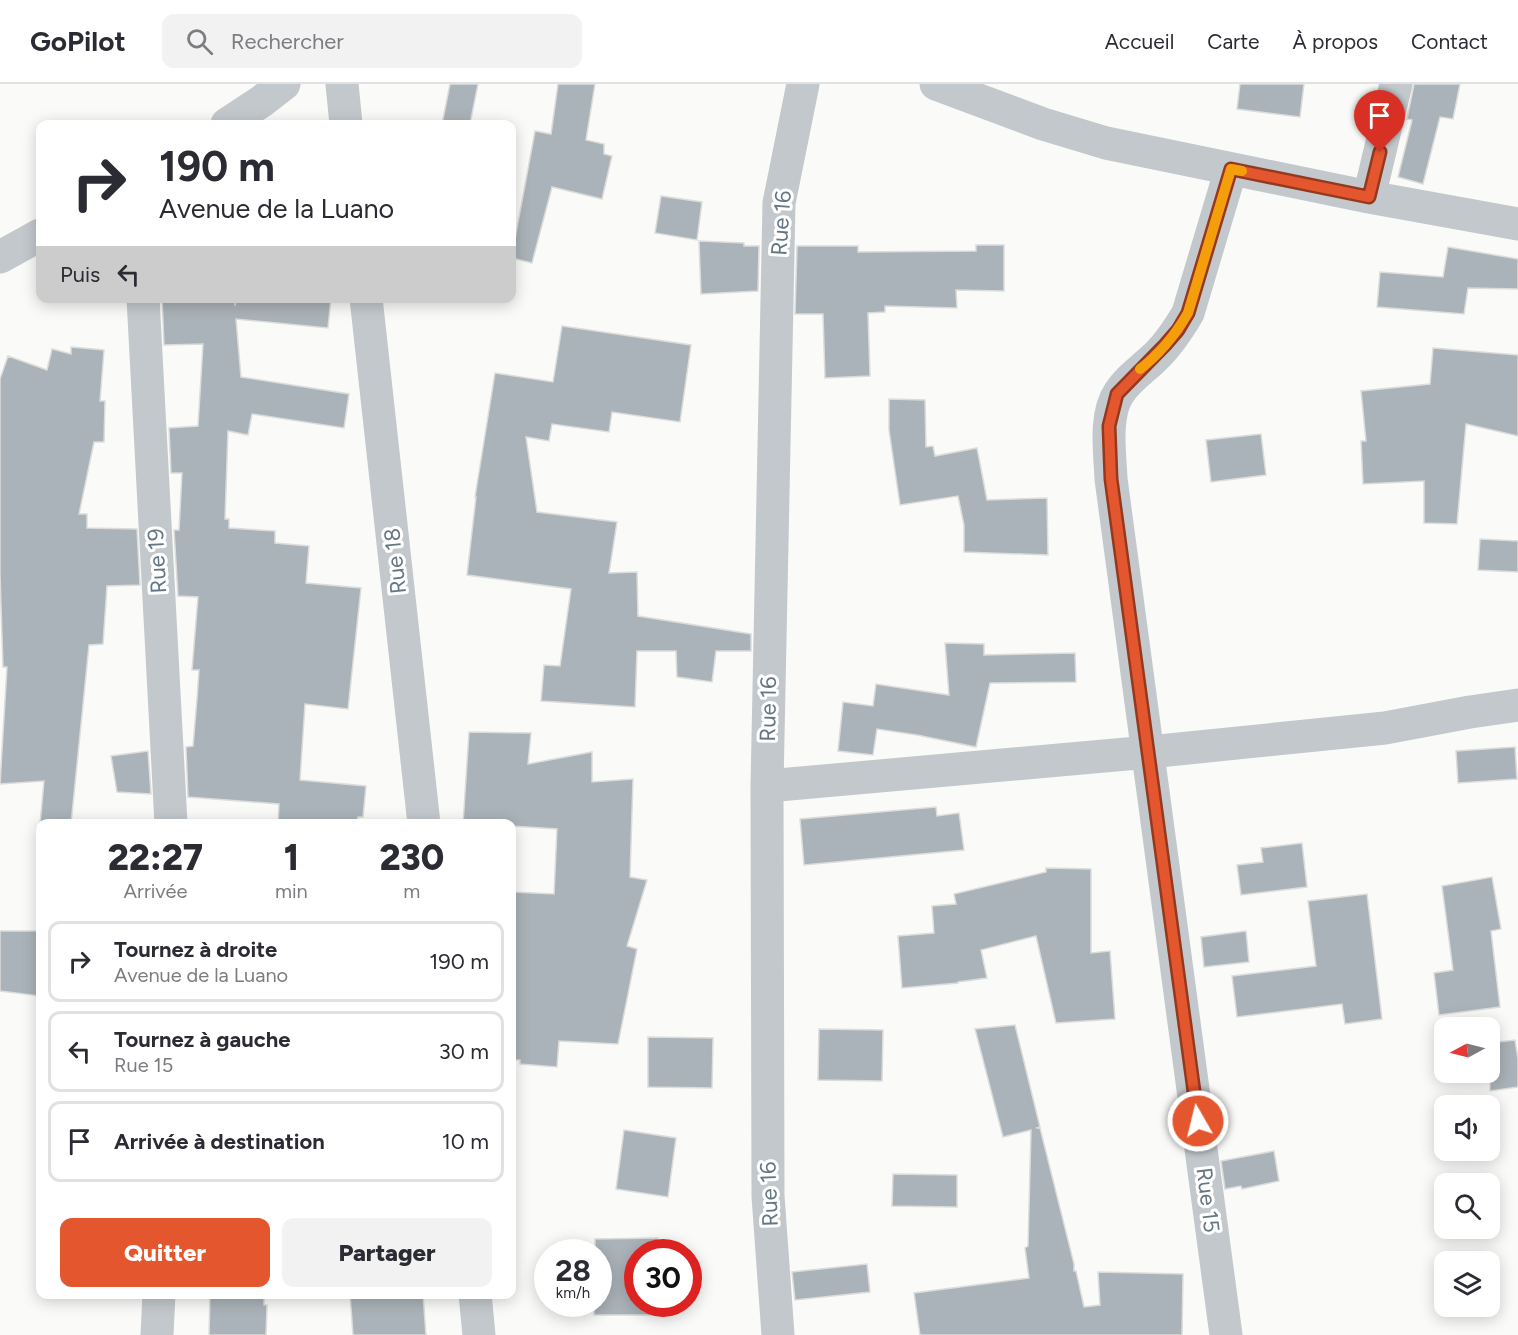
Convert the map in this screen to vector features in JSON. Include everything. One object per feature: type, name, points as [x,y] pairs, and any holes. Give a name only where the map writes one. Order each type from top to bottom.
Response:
[{"type":"street","points":[[233,120],[284,84]]},
{"type":"street","points":[[342,84],[346,120]]},
{"type":"street","name":"Rue 16","points":[[778,1335],[768,1196],[767,786],[779,203],[803,84]]},
{"type":"street","points":[[1369,197],[1396,84]]},
{"type":"street","points":[[950,86],[1043,124],[1106,143],[1369,197],[1518,224]]},
{"type":"street","name":"Rue 15","points":[[1226,1335],[1111,479],[1109,426],[1117,394],[1165,345],[1178,330],[1188,313],[1231,169]]},
{"type":"street","points":[[0,257],[36,237]]},
{"type":"street","name":"Rue 19","points":[[143,303],[171,819]]},
{"type":"street","name":"Rue 18","points":[[367,303],[423,819]]},
{"type":"street","points":[[767,786],[1149,752],[1384,728],[1518,705]]},
{"type":"street","points":[[157,1335],[159,1299]]},
{"type":"street","points":[[475,1299],[479,1335]]},
{"type":"building","points":[[450,84],[478,84],[471,120],[443,120]]},
{"type":"building","points":[[558,84],[595,84],[586,140],[604,144],[604,154],[612,156],[602,199],[552,187],[532,263],[516,259],[516,233],[535,131],[551,134]]},
{"type":"building","points":[[1240,84],[1304,84],[1300,117],[1237,109]]},
{"type":"building","points":[[1414,84],[1460,84],[1453,119],[1440,117],[1423,184],[1398,177],[1412,120],[1407,119]]},
{"type":"building","points":[[661,196],[702,202],[697,240],[655,233]]},
{"type":"building","points":[[699,241],[759,246],[758,291],[701,294]]},
{"type":"building","points":[[976,245],[1004,245],[1004,291],[956,290],[957,308],[885,306],[885,312],[868,313],[870,376],[825,378],[823,314],[795,314],[797,246],[858,246],[858,252],[976,251]]},
{"type":"building","points":[[1448,247],[1518,259],[1518,289],[1468,288],[1464,314],[1377,307],[1380,272],[1443,277]]},
{"type":"building","points":[[162,303],[235,303],[235,306],[235,303],[330,303],[328,328],[236,319],[241,377],[349,394],[344,428],[252,414],[248,435],[228,431],[225,519],[229,519],[229,528],[275,531],[275,543],[309,546],[306,583],[361,588],[348,709],[305,704],[300,780],[366,786],[363,817],[358,819],[278,819],[279,804],[188,797],[186,747],[193,746],[199,670],[192,670],[198,597],[178,596],[174,530],[179,530],[182,473],[171,473],[169,428],[198,426],[203,344],[164,345]]},
{"type":"building","points":[[562,326],[691,345],[680,422],[612,412],[609,432],[552,424],[549,441],[526,437],[537,512],[617,522],[609,573],[637,572],[638,616],[751,634],[751,651],[716,651],[712,682],[677,677],[676,651],[637,651],[635,707],[541,701],[544,665],[560,666],[571,589],[467,575],[475,497],[495,373],[553,382]]},
{"type":"building","points":[[71,347],[104,350],[100,401],[105,401],[104,442],[94,442],[79,514],[87,514],[87,528],[137,529],[140,585],[107,586],[103,644],[89,645],[72,819],[40,819],[44,781],[0,784],[7,667],[3,667],[0,575],[0,379],[8,356],[47,370],[52,349],[71,354]]},
{"type":"building","points":[[1433,348],[1518,355],[1518,436],[1466,424],[1457,524],[1424,523],[1424,481],[1363,484],[1361,441],[1366,441],[1361,391],[1430,384]]},
{"type":"building","points":[[889,399],[925,400],[926,447],[933,446],[935,456],[977,448],[987,500],[1047,498],[1048,555],[964,552],[964,525],[958,496],[900,505],[889,430]]},
{"type":"building","points":[[1261,434],[1266,475],[1211,482],[1206,440]]},
{"type":"building","points":[[1480,539],[1518,541],[1518,572],[1478,570]]},
{"type":"building","points":[[945,643],[984,644],[984,655],[1075,653],[1076,682],[990,683],[976,747],[877,729],[873,755],[838,751],[843,702],[873,706],[876,684],[949,695]]},
{"type":"building","points":[[469,732],[531,733],[528,764],[592,752],[592,782],[633,779],[630,877],[647,880],[627,946],[637,949],[618,1044],[559,1041],[557,1067],[520,1064],[520,1060],[516,1060],[516,892],[554,894],[557,829],[516,826],[516,819],[463,819]]},
{"type":"building","points":[[1515,747],[1517,779],[1458,783],[1456,751]]},
{"type":"building","points":[[148,751],[151,794],[117,792],[111,756]]},
{"type":"building","points":[[936,807],[937,816],[959,813],[964,850],[804,865],[800,819]]},
{"type":"building","points":[[1302,843],[1307,887],[1241,895],[1237,865],[1263,862],[1261,848]]},
{"type":"building","points":[[1046,868],[1091,869],[1091,953],[1110,951],[1115,1019],[1056,1023],[1036,936],[981,950],[987,978],[902,988],[898,936],[934,933],[932,906],[956,904],[954,894],[1046,872]]},
{"type":"building","points":[[1492,877],[1501,929],[1491,931],[1500,1007],[1439,1015],[1434,973],[1453,970],[1442,886]]},
{"type":"building","points":[[1367,894],[1382,1019],[1345,1024],[1342,1004],[1237,1017],[1232,976],[1316,966],[1308,901]]},
{"type":"building","points":[[0,931],[36,931],[36,996],[0,991]]},
{"type":"building","points":[[1246,931],[1249,962],[1204,967],[1201,937]]},
{"type":"building","points":[[1015,1025],[1040,1127],[1036,1128],[1040,1128],[1084,1307],[1100,1305],[1098,1272],[1183,1274],[1182,1335],[920,1335],[914,1293],[1029,1278],[1025,1248],[1028,1246],[1031,1130],[1003,1137],[975,1029]]},
{"type":"building","points":[[819,1029],[883,1030],[882,1081],[818,1080]]},
{"type":"building","points":[[648,1037],[713,1038],[712,1088],[648,1087]]},
{"type":"building","points":[[1515,1040],[1518,1087],[1490,1091],[1490,1083],[1500,1083],[1500,1042]]},
{"type":"building","points":[[624,1130],[676,1138],[668,1197],[616,1189]]},
{"type":"building","points":[[1274,1151],[1279,1181],[1242,1189],[1241,1186],[1225,1189],[1221,1161]]},
{"type":"building","points":[[893,1174],[957,1175],[957,1207],[892,1206]]},
{"type":"building","points":[[658,1238],[624,1239],[624,1315],[612,1315],[612,1239],[595,1239]]},
{"type":"building","points":[[867,1264],[870,1292],[795,1300],[792,1272]]},
{"type":"building","points":[[210,1299],[264,1299],[264,1305],[267,1305],[266,1335],[209,1335]]},
{"type":"building","points":[[350,1299],[423,1299],[426,1335],[353,1335]]},
{"type":"slow traffic","points":[[1140,369],[1152,360],[1178,330],[1188,313],[1231,169],[1242,171]]},
{"type":"route","points":[[1198,1121],[1111,479],[1109,426],[1117,394],[1140,369],[1152,360],[1178,330],[1188,313],[1231,169],[1369,197],[1380,152]]}]
